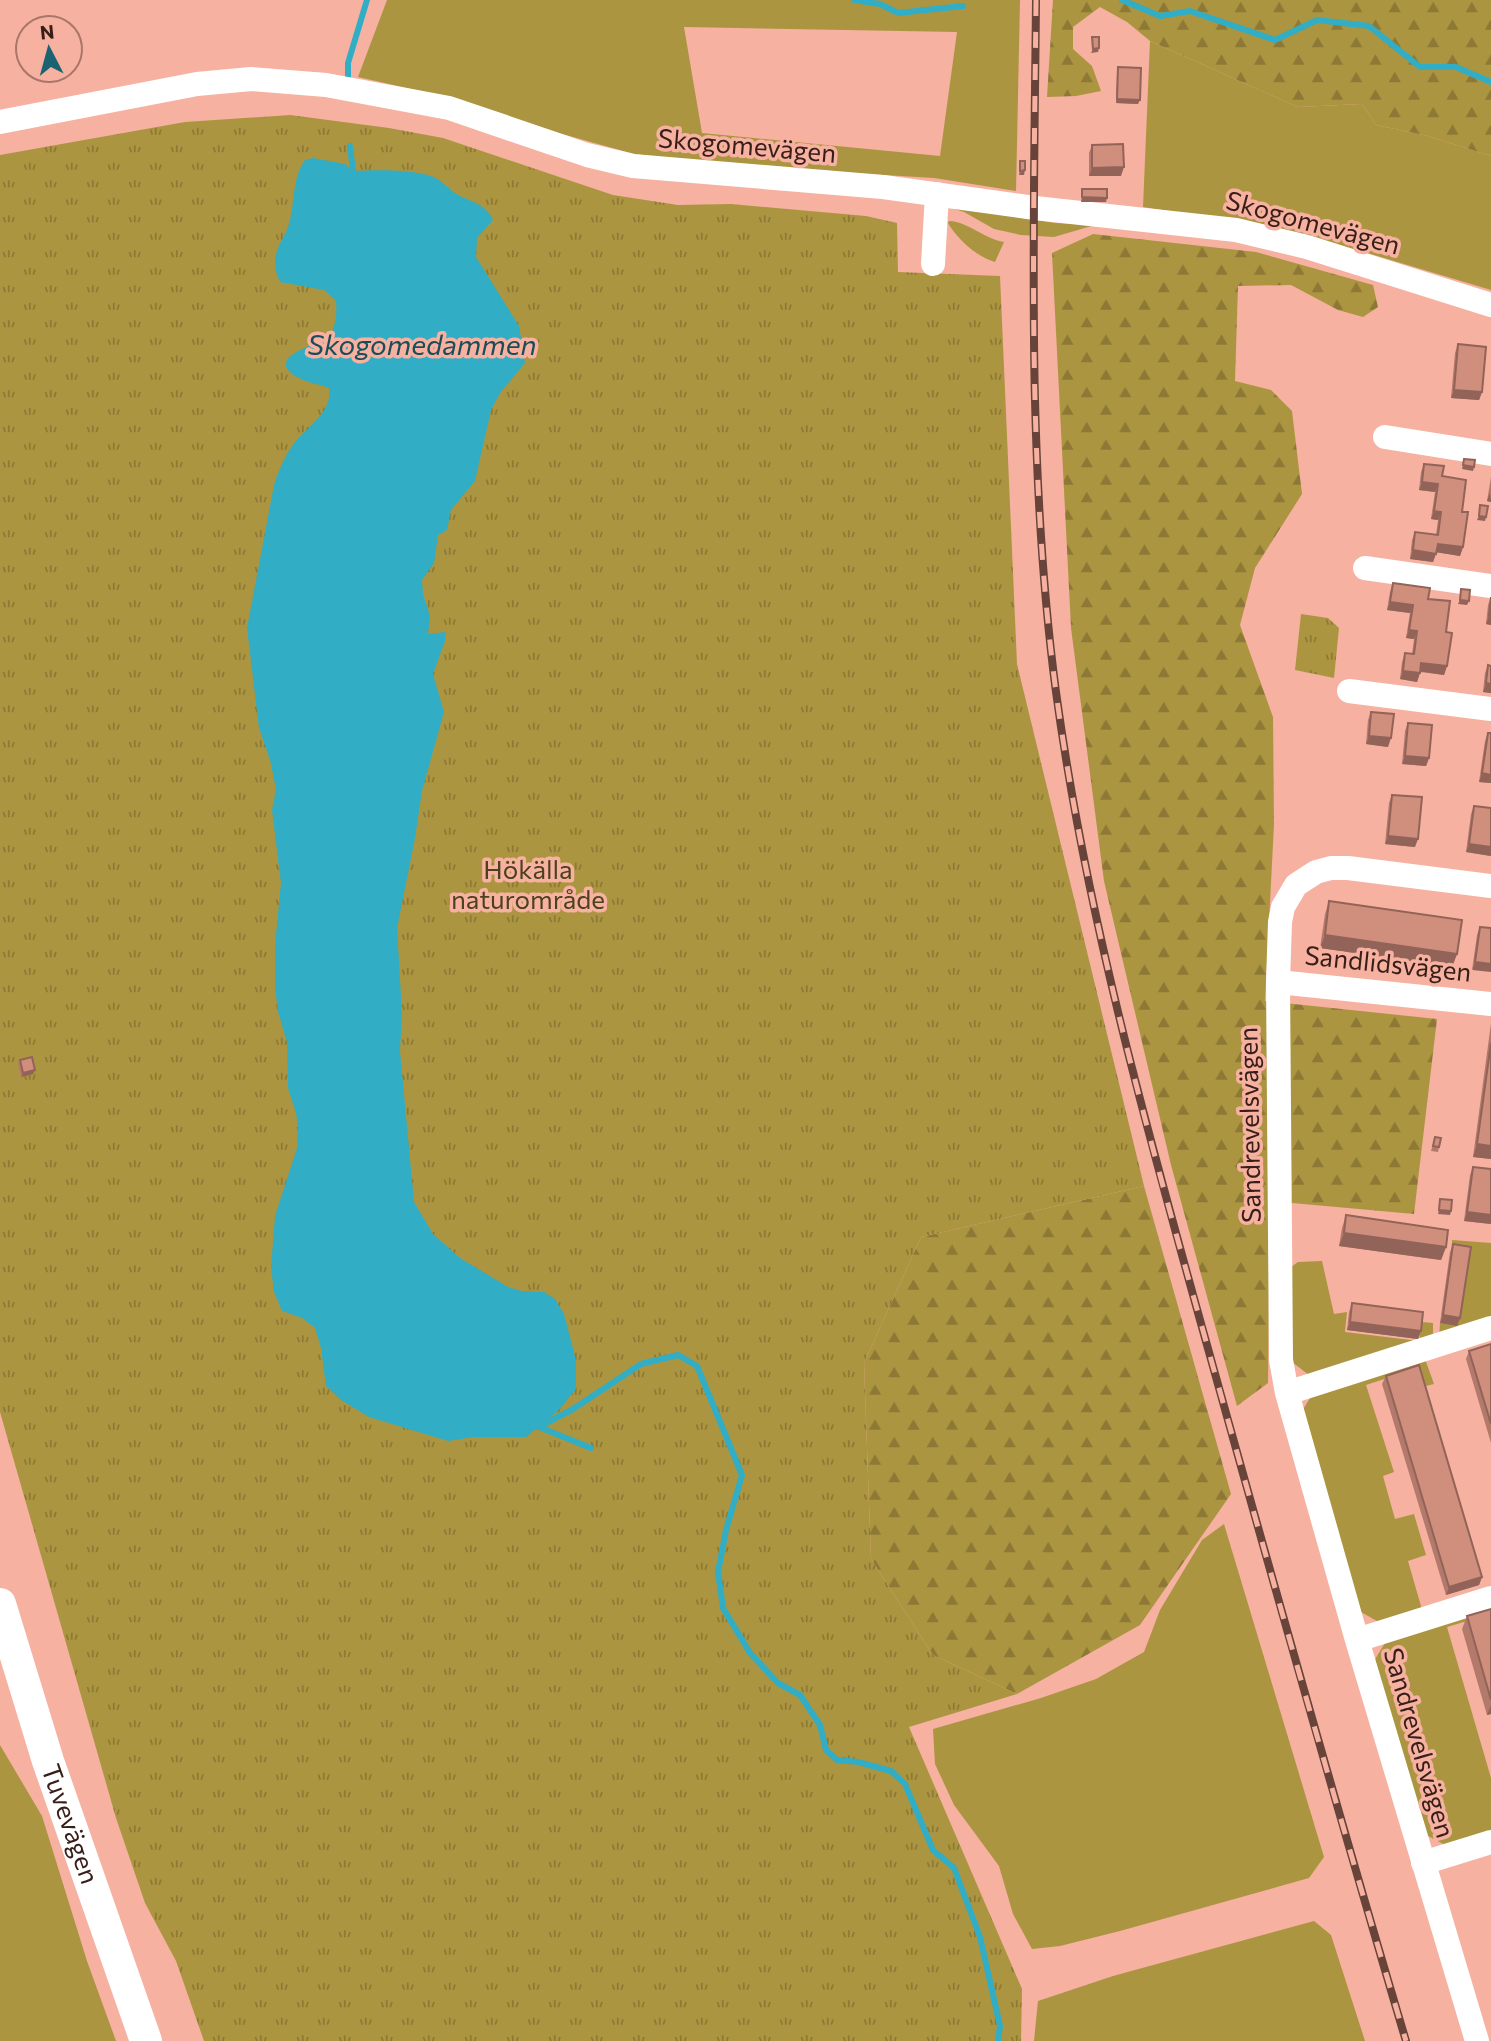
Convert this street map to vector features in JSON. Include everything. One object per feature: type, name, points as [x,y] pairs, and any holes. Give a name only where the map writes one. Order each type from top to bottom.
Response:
[{"type":"main road","name":"Tuvevägen","points":[[0,1604],[48,1761],[146,2041]]},
{"type":"street","name":"Skogomevägen","points":[[0,122],[197,84],[243,79],[326,85],[449,108],[587,155],[633,166],[796,178],[1251,233],[1307,247],[1491,304]]},
{"type":"street","points":[[933,264],[937,194]]},
{"type":"street","points":[[1385,437],[1491,454]]},
{"type":"street","points":[[1365,568],[1491,586]]},
{"type":"street","points":[[1349,691],[1491,709]]},
{"type":"street","name":"Sandrevelsvägen","points":[[1477,2041],[1357,1640],[1287,1393],[1281,1360],[1278,982],[1283,908],[1296,885],[1316,872],[1331,868],[1348,868],[1491,886]]},
{"type":"street","name":"Sandlidsvägen","points":[[1278,982],[1491,1004]]},
{"type":"street","points":[[1287,1393],[1491,1328]]},
{"type":"street","name":"Sandrevelsvägen","points":[[1357,1640],[1491,1598]]},
{"type":"street","name":"Sandrevelsvägen","points":[[1423,1863],[1491,1842]]},
{"type":"green space","points":[[387,0],[1020,0],[1016,191],[934,178],[734,166],[634,154],[438,95],[358,77]],"holes":[[[684,27],[957,32],[940,156],[702,133]]]},
{"type":"green space","points":[[1053,0],[1491,0],[1491,156],[1428,136],[1376,125],[1362,104],[1298,107],[1150,41],[1127,22],[1100,7],[1073,27],[1073,49],[1092,66],[1101,91],[1076,96],[1047,97]]},
{"type":"green space","points":[[1150,41],[1298,107],[1362,104],[1376,125],[1428,136],[1491,156],[1491,290],[1364,252],[1240,222],[1143,207]]},
{"type":"green space","name":"Hökälla naturområde","points":[[290,115],[443,138],[613,195],[678,205],[731,204],[866,216],[897,223],[898,272],[1000,276],[1017,664],[1144,1186],[921,1237],[864,1363],[871,1559],[933,1655],[1017,1694],[909,1727],[1022,1989],[1021,2041],[204,2041],[176,1961],[145,1903],[116,1818],[0,1412],[0,155],[185,122]]},
{"type":"green space","points":[[949,207],[1055,223],[1095,225],[1054,237],[1021,235],[994,229]]},
{"type":"green space","points":[[949,221],[963,224],[1004,242],[995,262],[968,247],[952,229]]},
{"type":"green space","points":[[1093,234],[1256,252],[1373,285],[1378,307],[1363,317],[1338,310],[1291,285],[1238,286],[1235,381],[1271,390],[1292,411],[1302,494],[1255,568],[1240,625],[1273,717],[1274,824],[1265,1001],[1437,1019],[1414,1214],[1270,1201],[1268,1383],[1237,1406],[1171,1165],[1104,881],[1071,628],[1052,253]]},
{"type":"green space","points":[[1301,614],[1328,618],[1339,628],[1334,678],[1295,670]]},
{"type":"green space","points":[[1144,1186],[1231,1494],[1140,1625],[1017,1694],[933,1655],[871,1559],[864,1363],[921,1237]]},
{"type":"green space","points":[[1452,1240],[1491,1243],[1491,1324],[1439,1339],[1440,1323],[1457,1326]]},
{"type":"green space","points":[[1322,1261],[1334,1314],[1347,1312],[1345,1332],[1419,1341],[1422,1322],[1433,1323],[1433,1341],[1309,1375],[1292,1362],[1291,1267],[1298,1262]]},
{"type":"green space","points":[[1425,1359],[1434,1384],[1426,1386],[1418,1368],[1366,1385],[1394,1472],[1383,1476],[1395,1519],[1414,1514],[1426,1555],[1408,1561],[1423,1613],[1384,1625],[1361,1612],[1302,1411],[1315,1390]]},
{"type":"green space","points":[[1224,1524],[1324,1857],[1309,1878],[1120,1931],[1060,1946],[1032,1949],[1013,1914],[999,1866],[954,1805],[935,1764],[933,1729],[1096,1679],[1144,1652],[1160,1610],[1202,1540]]},
{"type":"green space","points":[[1488,1610],[1491,1614],[1447,1627],[1491,1778],[1491,1835],[1449,1847],[1426,1835],[1374,1661],[1388,1638]]},
{"type":"green space","points":[[0,1745],[42,1816],[87,1961],[116,2041],[0,2041]]},
{"type":"green space","points":[[1314,1921],[1331,1935],[1365,2041],[1034,2041],[1038,2001],[1113,1976]]},
{"type":"water","name":"Skogomedammen","points":[[313,158],[345,164],[353,171],[403,171],[431,176],[458,195],[483,207],[493,220],[477,238],[476,257],[519,326],[525,363],[500,393],[491,410],[475,481],[451,510],[447,530],[438,535],[434,563],[422,580],[430,616],[428,634],[446,632],[433,674],[444,712],[422,791],[397,928],[402,1013],[400,1051],[414,1202],[433,1234],[460,1258],[508,1287],[544,1292],[555,1299],[564,1314],[576,1360],[576,1389],[559,1410],[526,1437],[474,1437],[448,1441],[369,1417],[341,1400],[326,1386],[321,1348],[315,1328],[302,1318],[282,1311],[274,1292],[271,1267],[275,1216],[297,1148],[298,1128],[288,1088],[287,1042],[278,1012],[275,986],[275,945],[281,883],[272,810],[276,789],[259,728],[247,628],[274,485],[292,446],[317,420],[329,397],[329,388],[300,379],[286,367],[292,355],[331,334],[336,318],[336,301],[324,290],[280,282],[275,265],[277,251],[289,224],[298,175],[305,160]]},
{"type":"building","points":[[1092,37],[1099,37],[1099,48],[1093,49]]},
{"type":"building","points":[[1118,67],[1141,68],[1140,100],[1117,99]]},
{"type":"building","points":[[1123,144],[1124,167],[1092,168],[1092,145]]},
{"type":"building","points":[[1020,161],[1025,161],[1025,170],[1020,171]]},
{"type":"building","points":[[1082,189],[1107,189],[1107,198],[1082,197]]},
{"type":"building","points":[[1458,344],[1486,347],[1482,392],[1454,390]]},
{"type":"building","points":[[1464,459],[1475,460],[1474,467],[1463,465]]},
{"type":"building","points":[[1424,464],[1444,466],[1442,476],[1466,480],[1462,512],[1468,512],[1463,547],[1438,544],[1436,554],[1413,550],[1415,532],[1438,535],[1441,512],[1434,511],[1438,484],[1422,482]]},
{"type":"building","points":[[1480,505],[1488,506],[1486,517],[1479,516]]},
{"type":"building","points":[[1393,583],[1430,588],[1428,599],[1450,601],[1446,632],[1452,633],[1447,666],[1421,663],[1420,673],[1403,671],[1405,653],[1414,654],[1417,631],[1409,630],[1413,605],[1390,602]]},
{"type":"building","points":[[1461,589],[1470,590],[1469,601],[1460,600]]},
{"type":"building","points":[[1488,665],[1491,666],[1491,684],[1486,683]]},
{"type":"building","points":[[1371,712],[1394,714],[1391,738],[1369,736]]},
{"type":"building","points":[[1408,723],[1432,725],[1429,758],[1405,756]]},
{"type":"building","points":[[1488,733],[1491,733],[1491,775],[1482,773]]},
{"type":"building","points":[[1392,795],[1422,797],[1418,839],[1388,836]]},
{"type":"building","points":[[1474,806],[1491,808],[1491,847],[1469,844]]},
{"type":"building","points":[[1329,901],[1462,920],[1457,954],[1325,935]]},
{"type":"building","points":[[1480,927],[1491,928],[1491,964],[1475,962]]},
{"type":"building","points":[[1491,1043],[1491,1146],[1477,1144]]},
{"type":"building","points":[[32,1057],[35,1070],[23,1073],[20,1060]]},
{"type":"building","points":[[1435,1137],[1441,1138],[1439,1147],[1433,1146]]},
{"type":"building","points":[[1473,1167],[1491,1169],[1491,1215],[1467,1212]]},
{"type":"building","points":[[1440,1199],[1452,1200],[1451,1211],[1439,1210]]},
{"type":"building","points":[[1346,1215],[1448,1230],[1446,1247],[1344,1233]]},
{"type":"building","points":[[1453,1244],[1471,1247],[1460,1318],[1443,1315]]},
{"type":"building","points":[[1352,1303],[1423,1312],[1421,1331],[1350,1322]]},
{"type":"building","points":[[1491,1344],[1491,1424],[1469,1351]]},
{"type":"building","points":[[1419,1365],[1482,1577],[1449,1587],[1386,1376]]},
{"type":"building","points":[[1491,1609],[1491,1700],[1467,1616]]},
{"type":"waterway","points":[[348,83],[348,63],[367,0]]},
{"type":"waterway","points":[[854,0],[880,4],[898,13],[963,6]]},
{"type":"waterway","points":[[1122,0],[1160,16],[1190,11],[1275,40],[1317,20],[1369,26],[1420,67],[1456,67],[1491,82]]},
{"type":"waterway","points":[[350,146],[354,178]]},
{"type":"waterway","points":[[531,1427],[539,1427],[573,1409],[641,1364],[678,1355],[697,1366],[742,1475],[726,1530],[718,1572],[723,1608],[750,1653],[778,1683],[800,1695],[820,1725],[826,1750],[837,1760],[858,1762],[891,1771],[905,1784],[933,1850],[954,1868],[980,1937],[1000,2026],[998,2041]]},
{"type":"waterway","points":[[539,1427],[591,1448]]},
{"type":"railway","points":[[1036,0],[1036,434],[1046,607],[1069,775],[1101,939],[1162,1183],[1305,1694],[1406,2041]]}]
